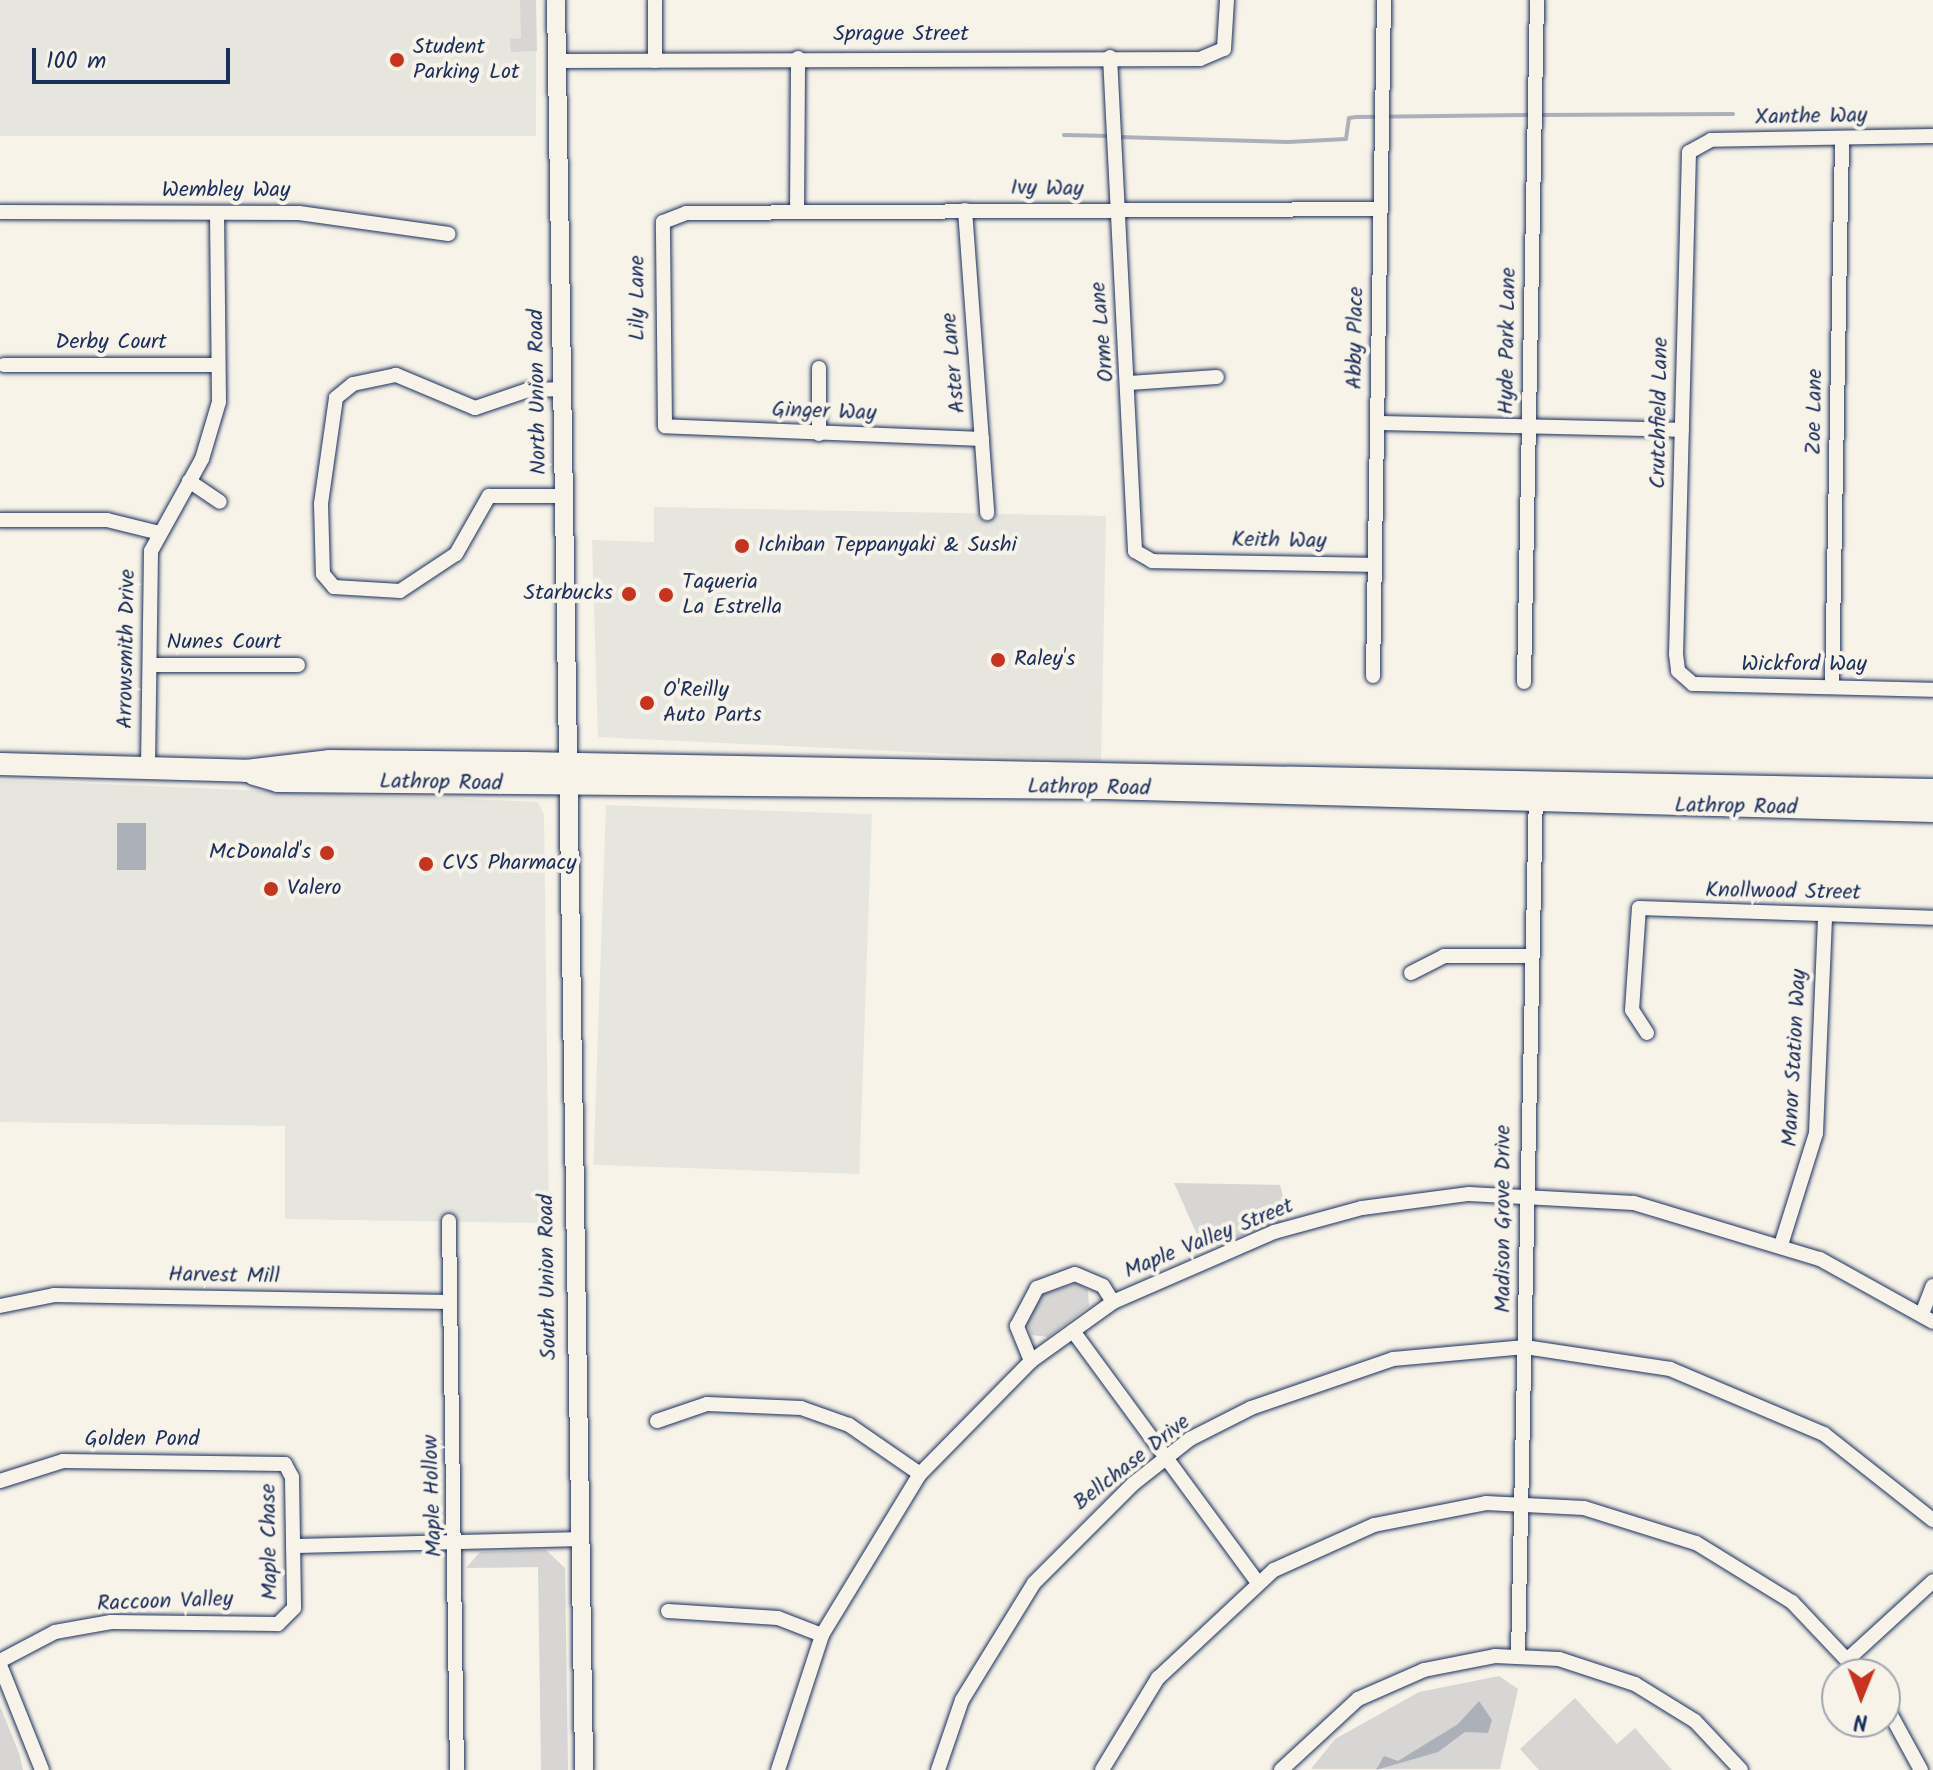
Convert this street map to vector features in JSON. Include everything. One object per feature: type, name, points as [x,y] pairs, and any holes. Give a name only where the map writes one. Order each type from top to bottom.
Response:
[{"type":"main road","name":"Lathrop Road","points":[[0,764],[246,771],[330,761],[567,774],[1092,779],[1536,792],[1933,811]]},
{"type":"main road","name":"Lathrop Road","points":[[1536,792],[1933,790]]},
{"type":"street","name":"North Union Road","points":[[556,0],[567,774]]},
{"type":"street","points":[[655,0],[655,61]]},
{"type":"street","name":"Sprague Street","points":[[557,61],[1215,56],[1228,31],[1227,0]]},
{"type":"street","name":"Abby Place","points":[[1373,676],[1384,0]]},
{"type":"street","name":"Hyde Park Lane","points":[[1524,682],[1537,0]]},
{"type":"street","name":"Orme Lane","points":[[1110,57],[1115,211],[1129,383],[1132,544],[1141,558],[1183,561]]},
{"type":"street","points":[[797,212],[798,58]]},
{"type":"street","name":"Xanthe Way","points":[[1691,147],[1711,140],[1933,136]]},
{"type":"street","name":"Zoe Lane","points":[[1832,686],[1842,139]]},
{"type":"street","name":"Crutchfield Lane","points":[[1684,679],[1676,654],[1691,147]]},
{"type":"street","name":"Ivy Way","points":[[715,213],[1380,209]]},
{"type":"street","name":"Aster Lane","points":[[965,210],[987,513]]},
{"type":"street","name":"Wembley Way","points":[[0,212],[299,213],[449,234]]},
{"type":"street","points":[[0,520],[107,520],[156,532],[189,481],[214,430],[218,365],[217,213]]},
{"type":"street","name":"Lily Lane","points":[[665,426],[660,235],[671,216],[715,213]]},
{"type":"street","name":"Derby Court","points":[[4,365],[218,365]]},
{"type":"street","points":[[819,368],[819,434]]},
{"type":"street","points":[[562,389],[528,390],[475,408],[396,375],[353,384],[336,398],[321,504],[323,574],[334,587],[400,591],[456,554],[489,496],[564,496]]},
{"type":"street","points":[[1129,383],[1217,377]]},
{"type":"street","points":[[1377,423],[1682,430]]},
{"type":"street","name":"Ginger Way","points":[[665,426],[982,439]]},
{"type":"street","points":[[189,481],[220,502]]},
{"type":"street","name":"Arrowsmith Drive","points":[[148,767],[156,532]]},
{"type":"street","name":"Keith Way","points":[[1183,561],[1374,565]]},
{"type":"street","name":"Nunes Court","points":[[150,665],[298,665]]},
{"type":"street","name":"Wickford Way","points":[[1684,679],[1709,686],[1929,690]]},
{"type":"street","name":"South Union Road","points":[[567,774],[576,1539],[584,1770]]},
{"type":"street","name":"Madison Grove Drive","points":[[1518,1657],[1525,1195],[1536,792]]},
{"type":"street","name":"Knollwood Street","points":[[1647,1033],[1632,1010],[1634,912],[1933,918]]},
{"type":"street","name":"Manor Station Way","points":[[1781,1245],[1816,1133],[1825,916]]},
{"type":"street","points":[[1411,973],[1444,956],[1531,956]]},
{"type":"street","name":"Maple Valley Street","points":[[778,1770],[822,1635],[920,1474],[1031,1361],[1113,1302],[1274,1232],[1362,1208],[1525,1195],[1634,1203],[1781,1245],[1927,1318]]},
{"type":"street","name":"Maple Hollow","points":[[449,1221],[457,1542],[457,1770]]},
{"type":"street","points":[[1031,1361],[1017,1326],[1037,1288],[1075,1274],[1103,1286],[1113,1302]]},
{"type":"street","points":[[1927,1318],[1933,1286]]},
{"type":"street","name":"Harvest Mill","points":[[0,1306],[54,1295],[449,1302]]},
{"type":"street","points":[[1073,1331],[1258,1583]]},
{"type":"street","name":"Bellchase Drive","points":[[938,1770],[962,1700],[1034,1583],[1079,1533],[1165,1459],[1251,1408],[1324,1378],[1393,1359],[1525,1347],[1639,1362],[1758,1401],[1824,1434],[1933,1520]]},
{"type":"street","points":[[657,1421],[707,1404],[801,1408],[849,1425],[920,1474]]},
{"type":"street","name":"Golden Pond","points":[[0,1481],[63,1461],[285,1464]]},
{"type":"street","name":"Maple Chase","points":[[285,1464],[293,1546],[289,1619]]},
{"type":"street","points":[[1102,1770],[1158,1678],[1258,1583],[1374,1525],[1424,1511],[1522,1504],[1584,1508],[1696,1543],[1792,1602],[1847,1658]]},
{"type":"street","points":[[293,1546],[576,1539]]},
{"type":"street","points":[[1849,1658],[1933,1581]]},
{"type":"street","points":[[668,1611],[778,1618],[822,1635]]},
{"type":"street","name":"Raccoon Valley","points":[[0,1663],[55,1632],[111,1622],[289,1619]]},
{"type":"street","points":[[1281,1770],[1333,1719],[1380,1688],[1455,1662],[1518,1657],[1559,1659],[1635,1684],[1695,1721],[1741,1770]]},
{"type":"street","points":[[0,1663],[42,1770]]},
{"type":"street","points":[[1901,1733],[1921,1770]]},
{"type":"shaded area","points":[[0,0],[536,0],[536,136],[0,136]]},
{"type":"shaded area","points":[[520,0],[536,0],[537,51],[511,52],[510,39],[521,38]]},
{"type":"shaded area","points":[[654,507],[1106,516],[1101,761],[598,737],[592,540],[654,542]]},
{"type":"shaded area","points":[[0,780],[538,802],[544,815],[549,1223],[285,1219],[285,1126],[0,1122]]},
{"type":"shaded area","points":[[606,805],[872,814],[859,1174],[593,1165]]},
{"type":"shaded area","points":[[117,823],[146,823],[146,870],[117,870]]},
{"type":"shaded area","points":[[1174,1183],[1280,1185],[1288,1213],[1280,1223],[1203,1248]]},
{"type":"shaded area","points":[[1078,1283],[1088,1290],[1089,1306],[1048,1337],[1032,1335],[1025,1321],[1040,1295]]},
{"type":"shaded area","points":[[546,1550],[565,1568],[568,1770],[541,1770],[538,1567],[466,1568],[480,1552]]},
{"type":"shaded area","points":[[1499,1676],[1518,1689],[1500,1769],[1311,1769],[1335,1739],[1419,1692]]},
{"type":"shaded area","points":[[1575,1698],[1617,1744],[1635,1728],[1672,1770],[1539,1770],[1520,1749]]},
{"type":"shaded area","points":[[1479,1701],[1492,1720],[1488,1733],[1465,1732],[1438,1752],[1376,1770],[1384,1756],[1398,1761],[1458,1724]]},
{"type":"shaded area","points":[[0,1706],[19,1753],[23,1770],[0,1770]]},
{"type":"waterway","points":[[1540,115],[1733,114]]},
{"type":"waterway","points":[[1118,137],[1288,142],[1346,139],[1349,118],[1356,117],[1531,115]]},
{"type":"waterway","points":[[1064,135],[1109,136]]},
{"type":"place","name":"Student Parking Lot","points":[[397,60]]},
{"type":"place","name":"Ichiban Teppanyaki & Sushi","points":[[742,546]]},
{"type":"place","name":"Starbucks","points":[[629,594]]},
{"type":"place","name":"Taqueria La Estrella","points":[[666,595]]},
{"type":"place","name":"Raley's","points":[[998,660]]},
{"type":"place","name":"O'Reilly Auto Parts","points":[[647,703]]},
{"type":"place","name":"McDonald's","points":[[327,853]]},
{"type":"place","name":"CVS Pharmacy","points":[[426,864]]},
{"type":"place","name":"Valero","points":[[271,889]]}]
